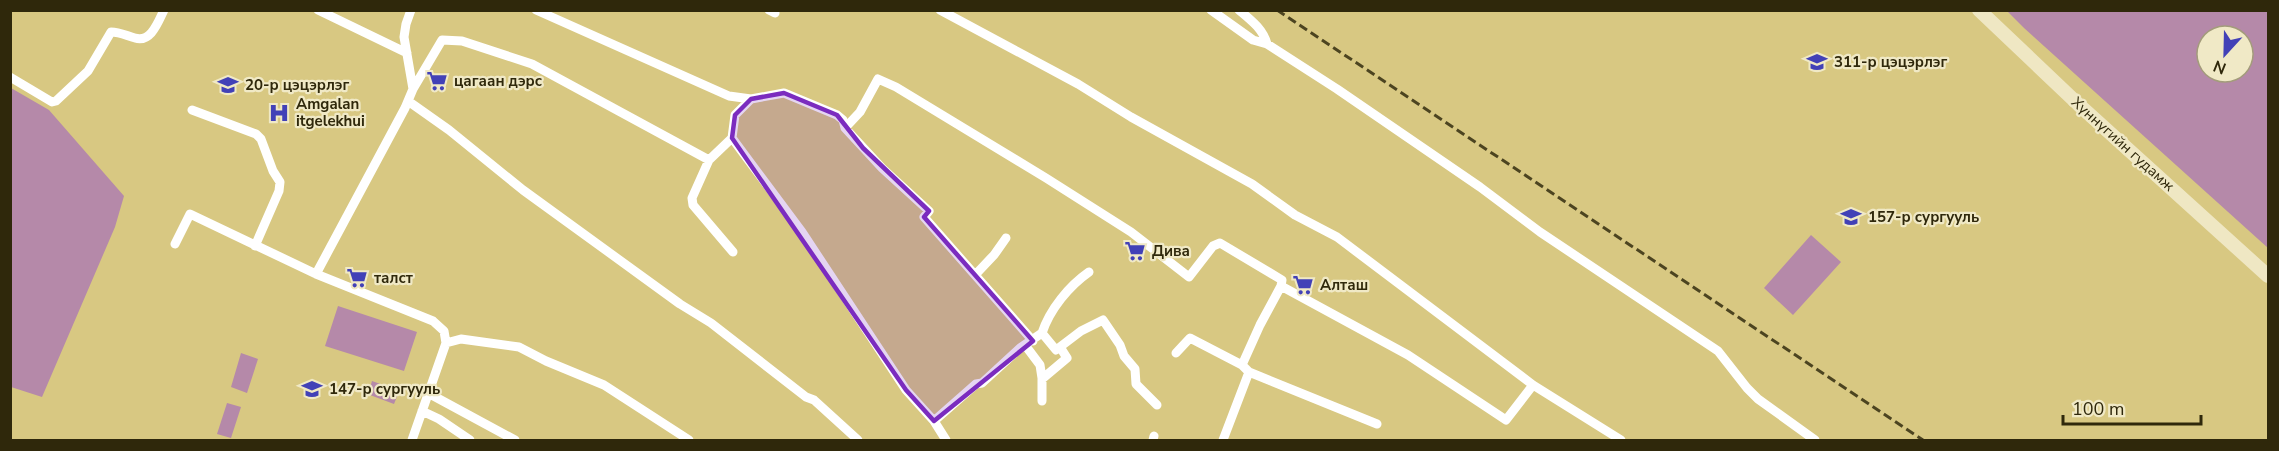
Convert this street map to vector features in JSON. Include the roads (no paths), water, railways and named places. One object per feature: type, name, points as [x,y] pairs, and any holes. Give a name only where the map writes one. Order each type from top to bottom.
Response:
[{"type":"main road","name":"Хүннүгийн гудамж","points":[[1979,10],[2086,111],[2268,276]]},
{"type":"street","points":[[10,77],[52,102],[56,101],[88,71],[111,32],[118,32],[138,40],[147,38],[154,30],[164,10]]},
{"type":"street","points":[[318,10],[407,53]]},
{"type":"street","points":[[411,10],[404,37],[413,89]]},
{"type":"street","points":[[536,10],[729,96],[751,99],[784,93],[843,120],[845,128],[882,168],[929,211],[924,217],[976,274],[1017,325],[1040,365],[1042,401]]},
{"type":"street","points":[[940,10],[1072,80],[1131,117],[1252,184],[1295,215],[1337,237],[1533,385],[1621,441]]},
{"type":"street","points":[[1211,10],[1252,39],[1267,44],[1356,101],[1480,187],[1540,232],[1718,351],[1758,399],[1815,441]]},
{"type":"street","points":[[1239,10],[1259,28],[1267,44]]},
{"type":"street","points":[[316,274],[413,89],[442,40],[462,41],[532,64],[709,160]]},
{"type":"street","points":[[845,128],[860,112],[878,79],[896,87],[1131,232],[1189,277],[1213,246],[1220,243],[1282,280],[1260,325],[1223,441]]},
{"type":"street","points":[[733,252],[693,205],[692,198],[709,160],[732,138],[735,114],[751,99]]},
{"type":"street","points":[[408,101],[449,130],[523,190],[680,304],[711,323],[814,400],[858,441]]},
{"type":"street","points":[[192,110],[256,134],[264,144],[273,171],[280,182],[279,191],[255,246]]},
{"type":"street","points":[[732,138],[802,232],[906,390],[934,421],[946,441]]},
{"type":"street","points":[[175,244],[190,214],[316,274],[436,323],[445,333],[446,344],[412,441]]},
{"type":"street","points":[[976,274],[1006,238]]},
{"type":"street","points":[[934,421],[1042,333],[1054,309],[1077,280],[1089,272]]},
{"type":"street","points":[[1281,286],[1408,355],[1506,420],[1533,385]]},
{"type":"street","points":[[1042,333],[1056,350],[1081,331],[1103,320],[1120,345],[1124,356],[1135,369],[1136,384],[1157,405]]},
{"type":"street","points":[[1176,352],[1190,338],[1245,368],[1377,424]]},
{"type":"street","points":[[446,344],[461,339],[519,347],[604,385],[689,441]]},
{"type":"street","points":[[1042,379],[1067,358],[1060,347]]},
{"type":"street","points":[[428,393],[515,441]]},
{"type":"street","points":[[422,411],[439,419],[470,441]]},
{"type":"railway","points":[[1277,10],[1923,440]]},
{"type":"place","name":"311-р цэцэрлэг","points":[[1817,62]]},
{"type":"place","name":"цагаан дэрс","points":[[437,81]]},
{"type":"place","name":"20-р цэцэрлэг","points":[[228,85]]},
{"type":"place","name":"Amgalan itgelekhui","points":[[279,113]]},
{"type":"place","name":"157-р сургууль","points":[[1851,217]]},
{"type":"place","name":"Дива","points":[[1135,251]]},
{"type":"place","name":"талст","points":[[357,278]]},
{"type":"place","name":"Алташ","points":[[1303,285]]},
{"type":"place","name":"147-р сургууль","points":[[312,389]]}]
